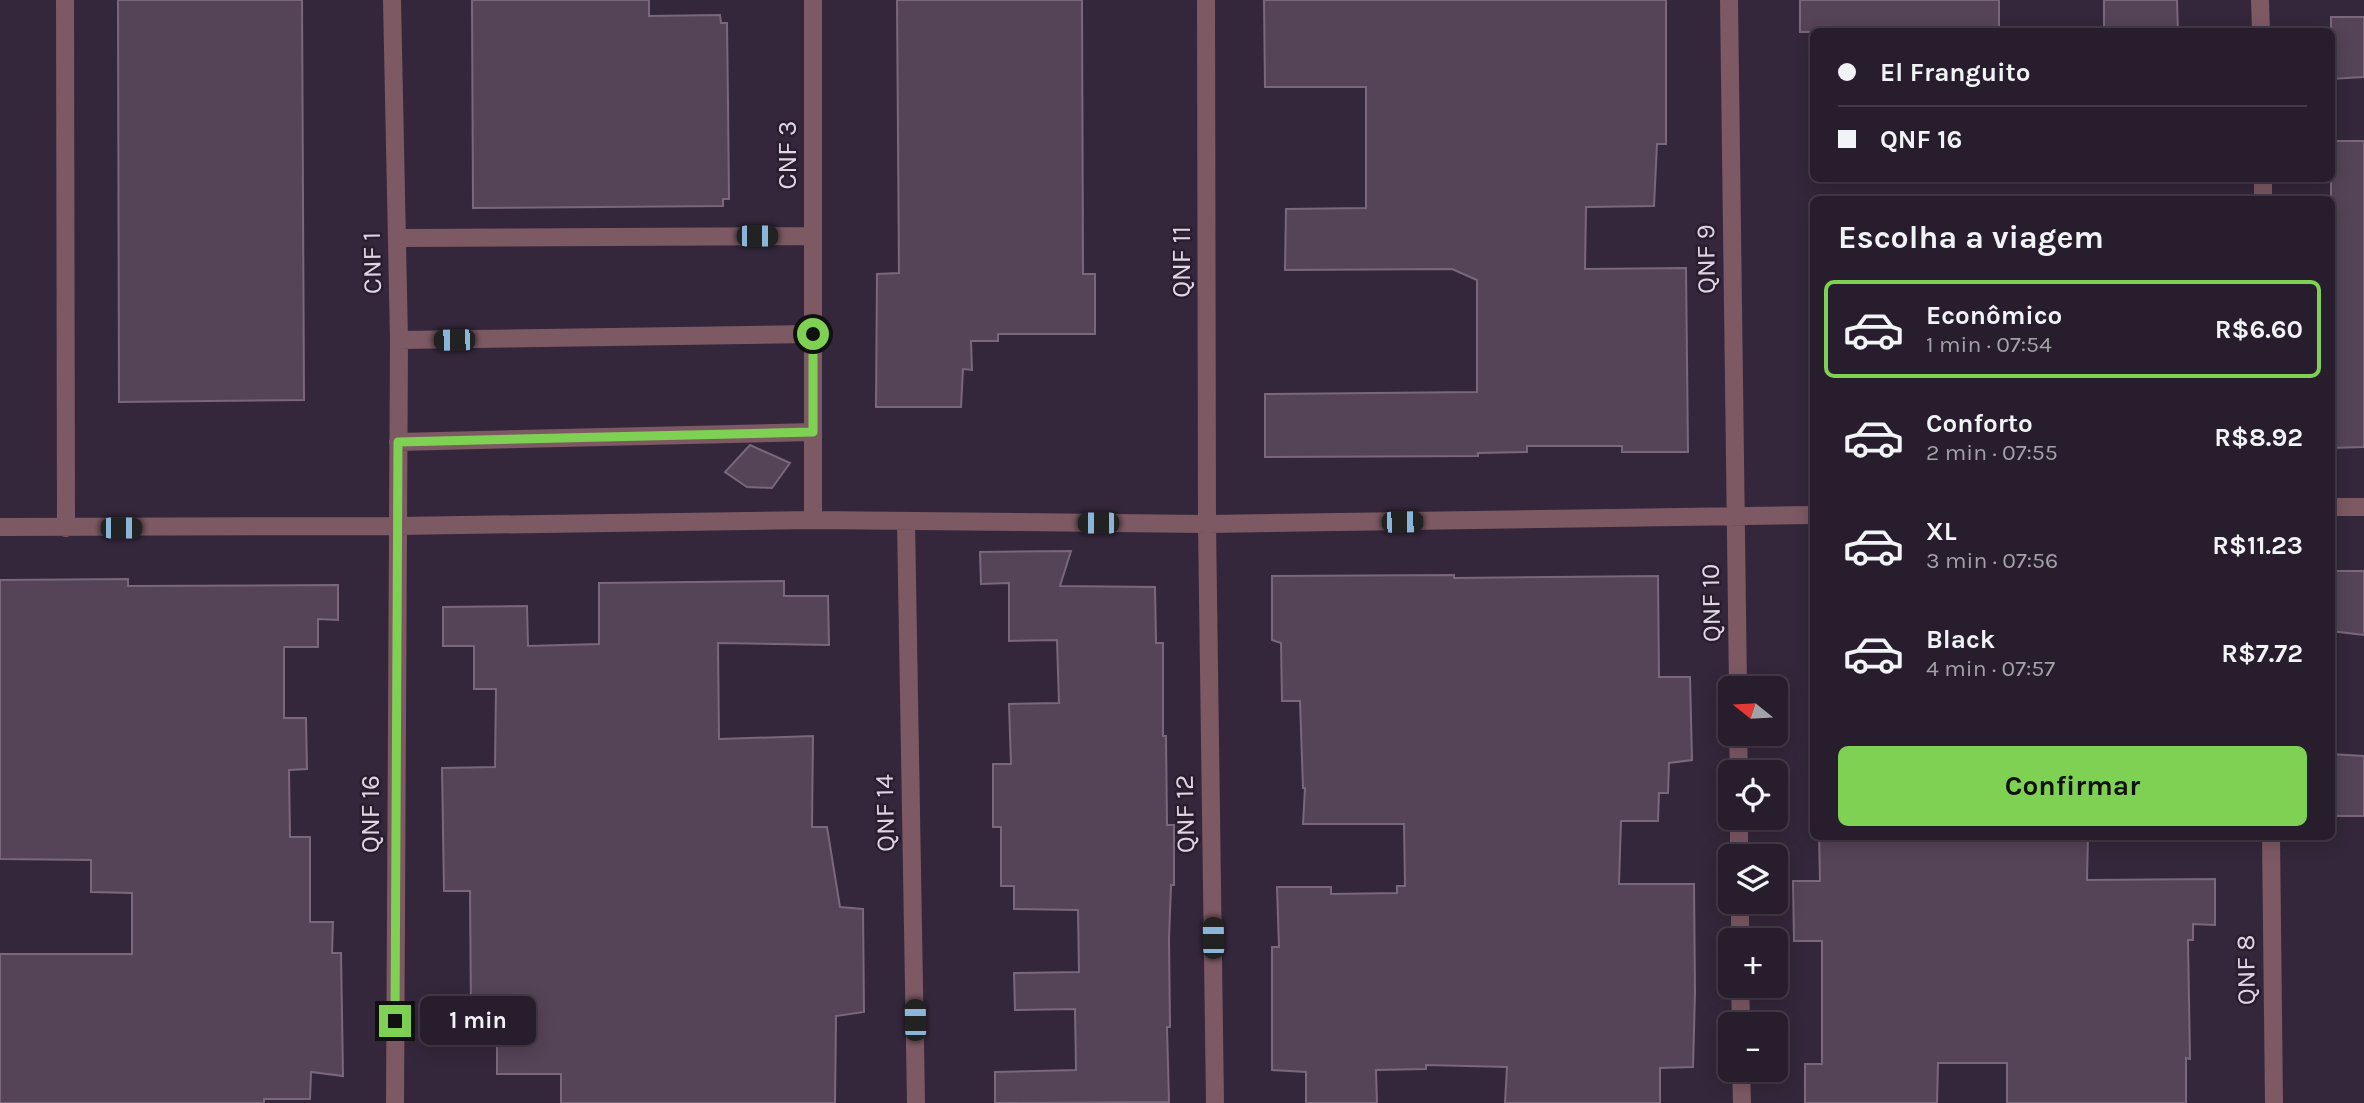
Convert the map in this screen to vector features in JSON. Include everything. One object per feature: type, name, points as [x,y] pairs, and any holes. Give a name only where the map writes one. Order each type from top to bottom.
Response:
[{"type":"street","points":[[65,0],[66,528]]},
{"type":"street","name":"CNF 1","points":[[392,0],[399,340],[397,526]]},
{"type":"street","name":"CNF 3","points":[[813,0],[813,520]]},
{"type":"street","name":"QNF 11","points":[[1206,0],[1207,524]]},
{"type":"street","name":"QNF 9","points":[[1729,0],[1736,517]]},
{"type":"street","points":[[2260,0],[2261,28]]},
{"type":"street","points":[[398,238],[813,236]]},
{"type":"street","points":[[399,340],[813,334]]},
{"type":"street","points":[[398,442],[813,432]]},
{"type":"street","points":[[2335,507],[2364,507]]},
{"type":"street","points":[[0,527],[397,526],[813,520],[1207,524],[1810,516]]},
{"type":"street","name":"QNF 10","points":[[1736,517],[1738,676]]},
{"type":"street","name":"QNF 14","points":[[906,521],[916,1103]]},
{"type":"street","name":"QNF 12","points":[[1207,524],[1215,1103]]},
{"type":"street","name":"QNF 16","points":[[395,1103],[397,526]]},
{"type":"street","name":"QNF 8","points":[[2271,840],[2274,1103]]},
{"type":"street","points":[[1741,1082],[1742,1103]]},
{"type":"building","points":[[118,0],[302,0],[304,400],[119,402]]},
{"type":"building","points":[[472,0],[649,0],[649,16],[720,15],[721,23],[727,23],[729,199],[723,199],[723,206],[473,208]]},
{"type":"building","points":[[897,0],[1082,0],[1083,274],[1095,274],[1095,334],[998,334],[998,341],[971,341],[972,370],[963,369],[961,407],[876,407],[877,274],[899,273]]},
{"type":"building","points":[[1264,0],[1666,0],[1666,144],[1657,144],[1654,206],[1586,207],[1585,269],[1686,268],[1688,452],[1622,452],[1622,446],[1527,446],[1527,452],[1478,453],[1478,456],[1265,457],[1265,394],[1477,392],[1477,280],[1452,269],[1285,270],[1286,209],[1366,208],[1366,87],[1265,87]]},
{"type":"building","points":[[1800,0],[1999,0],[1999,28],[1810,28],[1810,32],[1800,32]]},
{"type":"building","points":[[2104,0],[2177,0],[2178,28],[2104,28]]},
{"type":"building","points":[[2331,17],[2364,17],[2364,77],[2335,79],[2335,28],[2331,28]]},
{"type":"building","points":[[2335,141],[2364,141],[2364,447],[2335,448],[2335,196],[2331,196],[2331,182],[2335,182]]},
{"type":"building","points":[[750,445],[790,463],[772,488],[747,487],[725,472]]},
{"type":"building","points":[[1071,551],[1060,586],[1155,587],[1156,643],[1163,643],[1167,825],[1174,825],[1174,885],[1171,885],[1169,939],[1170,1027],[1167,1027],[1169,1102],[995,1103],[995,1072],[1076,1070],[1075,1009],[1015,1010],[1014,973],[1079,972],[1078,910],[1014,909],[1014,886],[1001,886],[1001,827],[993,827],[993,764],[1011,764],[1009,704],[1059,703],[1057,640],[1009,641],[1009,583],[981,584],[980,552]]},
{"type":"building","points":[[2335,571],[2364,571],[2364,635],[2335,631]]},
{"type":"building","points":[[1454,575],[1454,578],[1658,576],[1659,677],[1690,677],[1692,760],[1669,763],[1668,793],[1659,793],[1658,821],[1621,821],[1619,884],[1694,884],[1693,1067],[1660,1068],[1660,1103],[1505,1103],[1507,1067],[1426,1065],[1426,1069],[1376,1070],[1377,1103],[1306,1103],[1306,1072],[1272,1070],[1272,947],[1279,947],[1277,887],[1331,887],[1331,894],[1397,893],[1397,886],[1405,886],[1404,824],[1303,824],[1305,788],[1300,701],[1282,701],[1281,643],[1272,640],[1272,576]]},
{"type":"building","points":[[128,579],[128,586],[338,585],[338,620],[318,619],[318,647],[284,647],[284,718],[306,718],[307,769],[289,770],[290,837],[310,837],[310,922],[333,922],[332,953],[341,953],[343,1076],[311,1072],[310,1099],[264,1099],[264,1103],[0,1103],[0,954],[132,954],[132,893],[91,892],[91,860],[0,859],[0,580]]},
{"type":"building","points":[[784,581],[784,596],[828,596],[829,645],[718,643],[719,739],[813,736],[812,827],[827,827],[840,907],[863,909],[864,1012],[836,1016],[835,1103],[561,1103],[561,1074],[497,1074],[497,1013],[471,1014],[470,891],[444,891],[442,768],[495,767],[496,689],[474,689],[474,646],[443,646],[443,607],[527,606],[528,646],[599,644],[599,583]]},
{"type":"building","points":[[2335,754],[2364,756],[2364,816],[2335,816]]},
{"type":"building","points":[[1819,840],[2088,840],[2087,880],[2215,879],[2215,925],[2193,924],[2193,940],[2188,940],[2190,1059],[2186,1058],[2186,1103],[2007,1103],[2007,1063],[1938,1063],[1937,1103],[1805,1103],[1805,1064],[1822,1064],[1822,941],[1794,941],[1793,881],[1820,881]]},
{"type":"route","points":[[395,1021],[398,442],[813,432],[813,334]]}]
